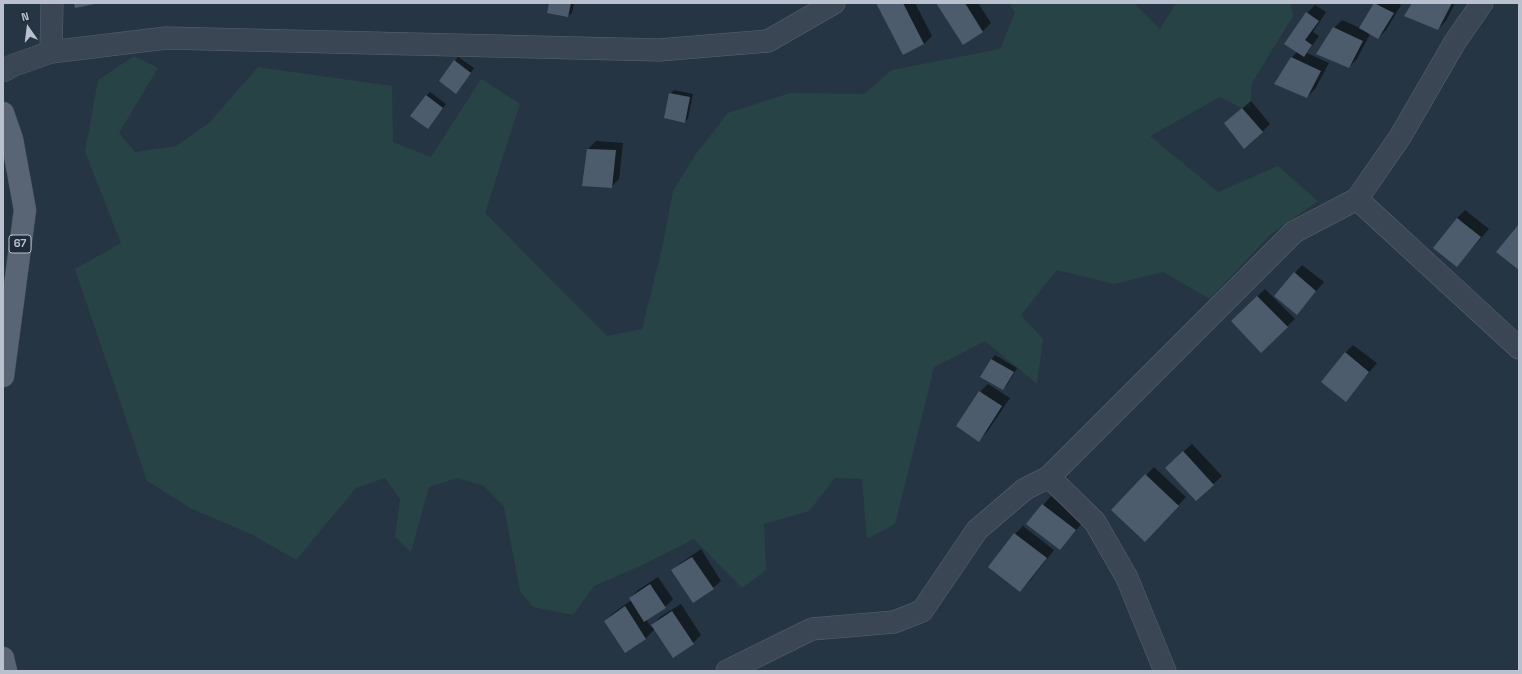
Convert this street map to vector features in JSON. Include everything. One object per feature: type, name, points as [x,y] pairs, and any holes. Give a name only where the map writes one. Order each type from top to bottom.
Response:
[{"type":"main road","name":"67","points":[[3,113],[12,139],[25,210],[3,376]]},
{"type":"main road","points":[[3,658],[6,671]]},
{"type":"street","points":[[51,52],[52,3]]},
{"type":"street","points":[[3,70],[51,52],[166,38],[659,50],[768,41],[834,3]]},
{"type":"street","points":[[728,671],[812,629],[894,622],[922,611],[977,530],[1025,489],[1049,477],[1294,232],[1357,199],[1400,137],[1455,42],[1482,3]]},
{"type":"street","points":[[1357,199],[1519,348]]},
{"type":"street","points":[[1049,477],[1095,522],[1127,578],[1165,671]]},
{"type":"green space","points":[[1009,3],[1134,3],[1160,29],[1176,3],[1291,3],[1293,16],[1252,83],[1250,109],[1242,108],[1220,97],[1150,136],[1218,192],[1278,166],[1318,201],[1270,235],[1210,299],[1163,272],[1114,284],[1057,270],[1021,315],[1043,339],[1037,384],[985,341],[934,367],[895,524],[867,539],[862,479],[835,478],[809,511],[764,524],[766,570],[742,588],[694,539],[640,566],[594,586],[573,615],[533,607],[520,591],[504,507],[484,486],[457,478],[429,487],[411,552],[395,537],[400,499],[385,478],[356,488],[296,560],[251,534],[192,509],[147,481],[75,269],[121,243],[85,152],[98,80],[134,56],[158,68],[119,133],[135,152],[176,146],[209,123],[258,67],[392,86],[393,142],[431,157],[481,79],[520,104],[485,213],[607,336],[642,329],[662,249],[673,191],[695,155],[728,113],[790,93],[864,94],[892,70],[1000,49],[1015,13]]},
{"type":"building","points":[[74,3],[95,3],[95,4],[75,8]]},
{"type":"building","points":[[549,3],[571,3],[568,17],[547,13]]},
{"type":"building","points":[[876,3],[903,3],[924,44],[903,55]]},
{"type":"building","points":[[936,3],[965,3],[983,32],[963,45]]},
{"type":"building","points":[[1374,3],[1394,13],[1378,39],[1359,28]]},
{"type":"building","points":[[1412,3],[1452,3],[1438,30],[1404,16]]},
{"type":"building","points":[[1306,12],[1319,21],[1305,40],[1312,45],[1304,57],[1284,44]]},
{"type":"building","points":[[1333,27],[1363,41],[1349,68],[1316,54]]},
{"type":"building","points":[[1291,57],[1321,71],[1307,98],[1274,84]]},
{"type":"building","points":[[454,60],[471,73],[456,94],[439,81]]},
{"type":"building","points":[[669,93],[690,97],[685,123],[664,118]]},
{"type":"building","points":[[426,95],[443,108],[428,129],[410,116]]},
{"type":"building","points":[[1242,108],[1263,132],[1244,149],[1224,123]]},
{"type":"building","points":[[587,149],[616,150],[612,188],[582,186]]},
{"type":"building","points":[[1457,218],[1481,237],[1457,267],[1433,248]]},
{"type":"building","points":[[1519,224],[1519,270],[1496,252]]},
{"type":"building","points":[[1294,272],[1316,291],[1297,315],[1274,296]]},
{"type":"building","points":[[1257,296],[1288,327],[1261,353],[1231,321]]},
{"type":"building","points":[[1345,352],[1369,372],[1346,402],[1321,382]]},
{"type":"building","points":[[991,359],[1014,372],[1003,390],[980,377]]},
{"type":"building","points":[[979,391],[1002,406],[979,442],[956,426]]},
{"type":"building","points":[[1183,451],[1214,485],[1196,501],[1165,468]]},
{"type":"building","points":[[1145,474],[1179,506],[1145,542],[1111,510]]},
{"type":"building","points":[[1042,504],[1076,530],[1060,550],[1026,524]]},
{"type":"building","points":[[1014,533],[1047,558],[1020,592],[988,567]]},
{"type":"building","points":[[692,557],[714,589],[693,603],[671,570]]},
{"type":"building","points":[[650,584],[666,608],[644,622],[629,598]]},
{"type":"building","points":[[625,606],[646,639],[625,653],[604,621]]},
{"type":"building","points":[[672,611],[694,644],[673,658],[651,625]]}]
